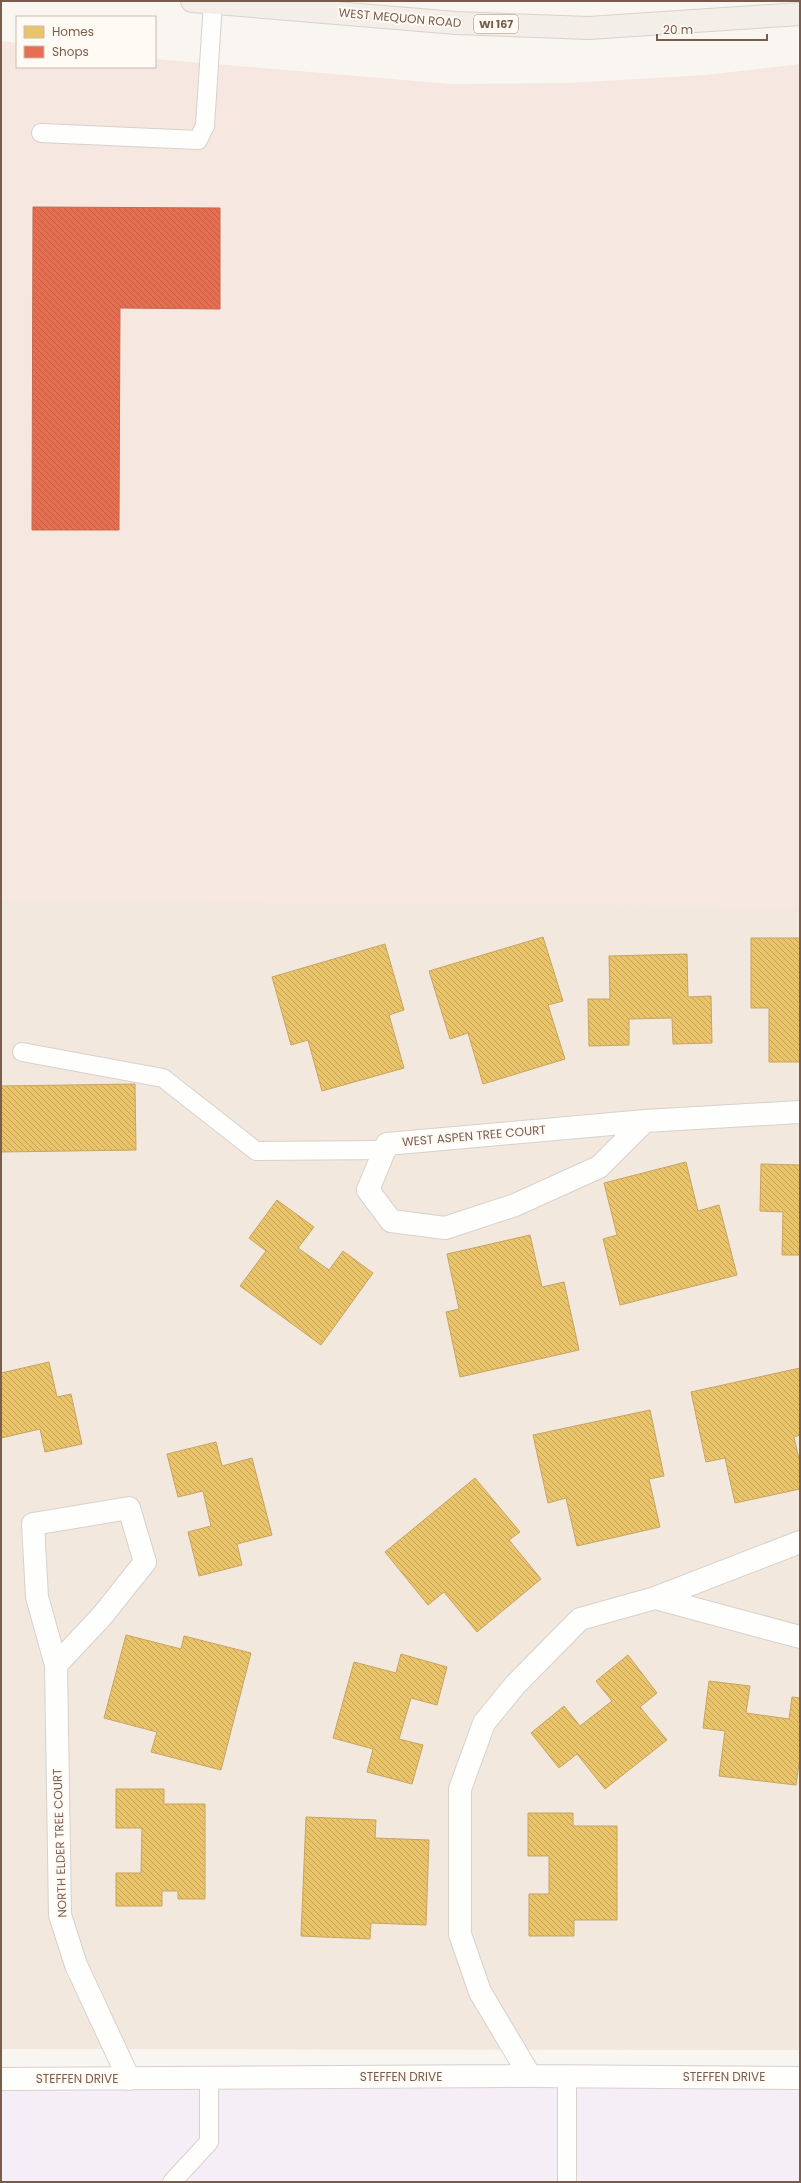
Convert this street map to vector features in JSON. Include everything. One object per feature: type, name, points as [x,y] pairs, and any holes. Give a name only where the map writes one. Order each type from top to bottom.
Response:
[{"type":"main road","name":"WEST MEQUON ROAD","points":[[202,2],[456,23],[589,28],[800,14]]},
{"type":"street","name":"WEST ASPEN TREE COURT","points":[[645,1121],[599,1167],[515,1205],[445,1228],[391,1221],[368,1190],[387,1144],[645,1121],[800,1112]]},
{"type":"street","name":"NORTH ELDER TREE COURT","points":[[56,1665],[102,1616],[145,1562],[129,1508],[33,1524],[37,1597],[56,1665],[60,1915],[76,1964],[129,2079]]},
{"type":"street","points":[[530,2076],[480,1992],[460,1934],[460,1788],[484,1723],[515,1685],[580,1619],[656,1598],[800,1542]]},
{"type":"street","points":[[656,1598],[800,1637]]},
{"type":"street","name":"STEFFEN DRIVE","points":[[1,2079],[530,2076],[800,2078]]},
{"type":"lane","points":[[42,133],[198,140],[205,126],[202,2]]},
{"type":"lane","points":[[22,1052],[163,1078],[256,1151],[385,1150]]},
{"type":"lane","points":[[567,2077],[567,2182]]},
{"type":"lane","points":[[172,2182],[209,2142],[209,2079]]},
{"type":"shaded area","points":[[1,41],[16,43],[16,68],[156,68],[156,59],[451,84],[568,83],[705,75],[800,64],[800,907],[1,900]]},
{"type":"shaded area","points":[[800,896],[800,2050],[1,2049],[1,899]]},
{"type":"shaded area","points":[[800,2077],[800,2182],[1,2182],[1,2079]]},
{"type":"building: Homes","points":[[543,937],[563,1001],[548,1005],[565,1059],[483,1084],[468,1033],[450,1039],[429,971]]},
{"type":"building: Homes","points":[[751,938],[800,938],[800,1062],[769,1062],[769,1008],[751,1008]]},
{"type":"building: Homes","points":[[385,944],[404,1010],[389,1015],[404,1068],[322,1091],[308,1040],[291,1045],[272,977]]},
{"type":"building: Homes","points":[[687,954],[688,997],[711,996],[712,1043],[673,1044],[672,1018],[629,1019],[629,1045],[589,1046],[588,999],[610,999],[609,956]]},
{"type":"building: Homes","points":[[135,1084],[136,1150],[1,1152],[1,1086]]},
{"type":"building: Homes","points":[[686,1162],[698,1211],[719,1205],[737,1275],[620,1305],[603,1239],[617,1235],[604,1183]]},
{"type":"building: Homes","points":[[761,1164],[800,1165],[800,1255],[782,1255],[783,1212],[760,1211]]},
{"type":"building: Homes","points":[[277,1200],[314,1227],[298,1248],[329,1270],[343,1251],[373,1273],[321,1345],[240,1286],[266,1251],[249,1238]]},
{"type":"building: Homes","points":[[530,1235],[542,1287],[564,1282],[579,1350],[460,1377],[446,1312],[459,1309],[447,1254]]},
{"type":"building: Homes","points":[[49,1362],[57,1397],[71,1394],[82,1444],[45,1452],[40,1429],[1,1438],[1,1373]]},
{"type":"building: Homes","points":[[800,1368],[800,1435],[794,1437],[800,1464],[800,1489],[735,1503],[725,1458],[706,1462],[691,1392]]},
{"type":"building: Homes","points":[[650,1410],[664,1476],[649,1479],[660,1527],[577,1546],[566,1498],[548,1503],[533,1435]]},
{"type":"building: Homes","points":[[216,1442],[222,1466],[252,1458],[272,1535],[237,1544],[242,1565],[199,1576],[188,1532],[211,1526],[203,1491],[178,1497],[167,1454]]},
{"type":"building: Homes","points":[[475,1478],[520,1532],[509,1540],[541,1579],[477,1632],[444,1592],[428,1605],[385,1552]]},
{"type":"building: Homes","points":[[126,1635],[181,1649],[184,1636],[251,1653],[221,1770],[151,1752],[157,1732],[104,1718]]},
{"type":"building: Homes","points":[[401,1654],[447,1667],[437,1705],[411,1698],[399,1739],[423,1745],[412,1784],[367,1772],[373,1749],[333,1738],[354,1662],[396,1673]]},
{"type":"building: Homes","points":[[628,1655],[657,1693],[640,1707],[667,1740],[605,1789],[577,1754],[559,1768],[531,1733],[564,1706],[580,1726],[612,1701],[596,1681]]},
{"type":"building: Homes","points":[[709,1681],[750,1686],[746,1713],[789,1719],[792,1697],[800,1698],[800,1757],[796,1785],[719,1776],[725,1731],[703,1728]]},
{"type":"building: Homes","points":[[116,1789],[164,1789],[164,1804],[205,1804],[205,1899],[178,1899],[178,1891],[162,1891],[162,1906],[116,1906],[116,1873],[141,1873],[142,1828],[116,1828]]},
{"type":"building: Homes","points":[[528,1813],[573,1813],[573,1826],[617,1826],[617,1920],[574,1920],[574,1936],[529,1936],[529,1894],[549,1894],[549,1856],[528,1856]]},
{"type":"building: Homes","points":[[306,1817],[376,1820],[375,1838],[429,1840],[426,1925],[371,1923],[370,1939],[301,1936]]},
{"type":"building: Shops","points":[[33,207],[220,208],[220,309],[120,308],[119,530],[32,530]]}]
